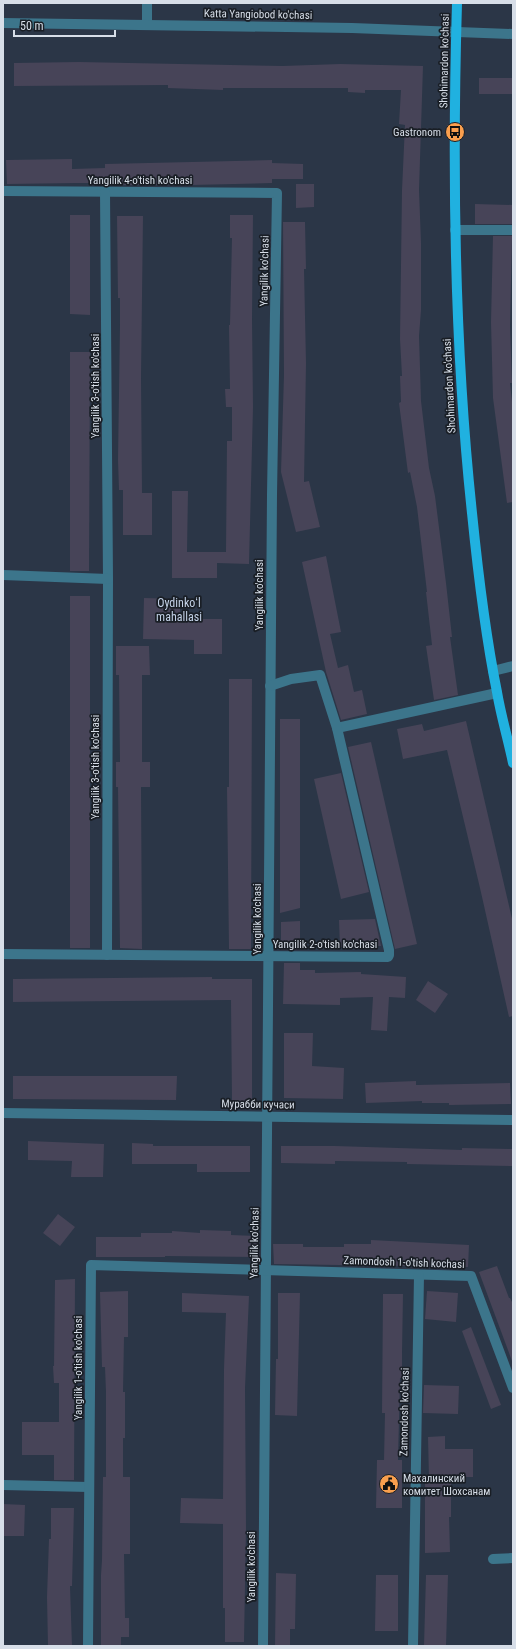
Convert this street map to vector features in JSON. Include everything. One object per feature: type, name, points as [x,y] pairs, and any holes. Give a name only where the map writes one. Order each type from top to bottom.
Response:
[{"type":"main road","name":"Shohimardon ko'chasi","points":[[457,3],[455,230],[460,386],[466,458],[482,602],[497,693],[513,763]]},
{"type":"street","points":[[147,3],[147,24]]},
{"type":"street","name":"Katta Yangiobod ko'chasi","points":[[3,22],[456,31],[513,34]]},
{"type":"street","name":"Yangilik 4-o'tish ko'chasi","points":[[3,191],[277,192]]},
{"type":"street","name":"Yangilik 3-o'tish ko'chasi","points":[[105,192],[108,579],[107,955]]},
{"type":"street","name":"Yangilik ko'chasi","points":[[263,1646],[270,686],[277,192]]},
{"type":"street","points":[[455,230],[513,230]]},
{"type":"street","points":[[3,575],[108,579]]},
{"type":"street","points":[[493,671],[513,666]]},
{"type":"street","name":"Yangilik 2-o'tish ko'chasi","points":[[3,954],[388,957],[390,955],[337,728],[320,675],[291,679],[270,686]]},
{"type":"street","points":[[337,728],[497,693]]},
{"type":"street","name":"Мурабби кучаси","points":[[3,1113],[513,1120]]},
{"type":"street","name":"Yangilik 1-o'tish ko'chasi","points":[[88,1646],[91,1265],[266,1271]]},
{"type":"street","name":"Zamondosh 1-o'tish kochasi","points":[[266,1271],[471,1276],[513,1388]]},
{"type":"street","name":"Zamondosh ko'chasi","points":[[413,1646],[418,1275]]},
{"type":"street","points":[[3,1485],[89,1487]]},
{"type":"street","points":[[493,1558],[513,1558]]},
{"type":"building","points":[[79,62],[283,66],[340,64],[423,66],[419,190],[421,243],[421,310],[419,336],[421,401],[446,583],[452,637],[450,637],[458,695],[434,700],[426,646],[432,645],[417,507],[410,472],[408,473],[399,403],[401,402],[400,376],[402,376],[400,339],[402,190],[405,125],[399,124],[401,90],[365,90],[365,93],[348,92],[348,88],[223,88],[223,90],[168,88],[168,85],[14,86],[14,63]]},
{"type":"building","points":[[479,78],[513,78],[513,94],[479,94]]},
{"type":"building","points":[[72,159],[72,169],[105,168],[105,164],[272,160],[272,163],[303,164],[303,179],[272,179],[272,183],[191,185],[105,185],[105,183],[7,184],[6,160]]},
{"type":"building","points":[[296,184],[314,184],[314,207],[296,208]]},
{"type":"building","points":[[475,204],[513,205],[513,224],[475,224]]},
{"type":"building","points":[[70,215],[90,215],[90,315],[70,314]]},
{"type":"building","points":[[230,215],[253,215],[253,407],[249,564],[217,563],[217,578],[172,578],[172,491],[188,491],[187,552],[226,552],[227,441],[232,441],[232,407],[226,407],[225,389],[230,389],[229,325],[232,238],[230,238]]},
{"type":"building","points":[[117,216],[143,216],[141,378],[142,493],[152,493],[152,535],[123,535],[123,490],[119,490],[118,460],[120,298],[118,298]]},
{"type":"building","points":[[283,222],[305,222],[306,269],[304,269],[306,363],[304,482],[309,481],[320,527],[296,532],[281,472],[284,375]]},
{"type":"building","points":[[493,236],[512,236],[510,326],[512,383],[510,383],[513,411],[513,502],[507,503],[493,398],[491,322]]},
{"type":"building","points":[[70,352],[90,352],[89,571],[70,571]]},
{"type":"building","points":[[326,556],[341,632],[330,634],[338,668],[348,665],[354,692],[362,690],[367,714],[341,720],[326,672],[302,562]]},
{"type":"building","points":[[70,596],[90,596],[90,948],[70,948]]},
{"type":"building","points":[[144,598],[180,599],[180,619],[222,619],[222,654],[194,654],[194,640],[143,639]]},
{"type":"building","points":[[116,646],[149,646],[150,675],[142,675],[142,762],[150,762],[150,787],[141,787],[142,949],[120,948],[118,787],[116,787],[116,762],[120,762],[119,675],[116,675]]},
{"type":"building","points":[[229,679],[252,679],[251,949],[229,949],[227,787],[229,787]]},
{"type":"building","points":[[280,719],[300,719],[300,908],[280,913]]},
{"type":"building","points":[[466,721],[513,923],[513,1016],[509,1017],[447,750],[403,759],[397,729],[422,724],[424,731]]},
{"type":"building","points":[[371,742],[417,944],[395,949],[348,747]]},
{"type":"building","points":[[341,773],[369,892],[341,899],[314,779]]},
{"type":"building","points":[[375,919],[381,946],[340,947],[339,920]]},
{"type":"building","points":[[300,921],[300,950],[281,950],[281,922]]},
{"type":"building","points":[[284,963],[300,963],[300,970],[315,970],[315,973],[361,972],[361,974],[406,977],[405,998],[389,997],[387,1031],[371,1030],[373,997],[340,998],[340,1005],[283,1004]]},
{"type":"building","points":[[212,977],[212,979],[252,979],[252,1102],[232,1102],[231,1000],[13,1002],[13,979]]},
{"type":"building","points":[[428,981],[448,994],[435,1013],[416,1000]]},
{"type":"building","points":[[284,1033],[313,1033],[312,1066],[344,1068],[343,1099],[284,1098]]},
{"type":"building","points":[[13,1076],[177,1076],[176,1100],[13,1099]]},
{"type":"building","points":[[416,1081],[416,1085],[510,1083],[511,1104],[449,1105],[449,1103],[422,1103],[422,1101],[366,1103],[365,1083]]},
{"type":"building","points":[[28,1141],[104,1144],[103,1177],[71,1177],[72,1161],[28,1160]]},
{"type":"building","points":[[132,1143],[153,1144],[153,1146],[250,1146],[250,1172],[197,1172],[197,1164],[132,1164]]},
{"type":"building","points":[[281,1146],[462,1150],[462,1148],[513,1149],[513,1166],[335,1161],[335,1164],[281,1163]]},
{"type":"building","points":[[58,1214],[75,1227],[60,1246],[43,1233]]},
{"type":"building","points":[[200,1230],[231,1231],[231,1235],[258,1236],[260,1257],[96,1257],[96,1237],[141,1237],[141,1233],[172,1233],[172,1231],[200,1233]]},
{"type":"building","points":[[371,1240],[469,1245],[468,1267],[274,1264],[273,1244],[303,1244],[303,1247],[344,1247],[344,1244],[371,1244]]},
{"type":"building","points":[[497,1266],[509,1298],[513,1304],[512,1361],[479,1272]]},
{"type":"building","points":[[75,1279],[74,1480],[54,1480],[54,1455],[22,1455],[22,1422],[59,1422],[59,1383],[54,1383],[53,1366],[55,1280]]},
{"type":"building","points":[[128,1291],[128,1337],[124,1337],[123,1392],[125,1392],[125,1438],[123,1438],[123,1477],[130,1477],[130,1554],[124,1554],[125,1618],[129,1618],[129,1637],[121,1637],[121,1646],[101,1646],[103,1477],[106,1477],[106,1392],[105,1367],[102,1367],[100,1292]]},
{"type":"building","points":[[427,1291],[458,1293],[456,1322],[425,1319]]},
{"type":"building","points":[[182,1293],[249,1296],[245,1388],[246,1527],[244,1642],[225,1642],[225,1608],[223,1608],[223,1524],[180,1523],[181,1498],[223,1499],[226,1313],[182,1312]]},
{"type":"building","points":[[278,1293],[300,1293],[297,1416],[275,1415],[276,1359],[278,1359]]},
{"type":"building","points":[[383,1294],[403,1294],[402,1378],[400,1378],[398,1460],[402,1460],[402,1508],[376,1508],[377,1460],[384,1460],[385,1413],[382,1413]]},
{"type":"building","points":[[471,1327],[501,1405],[491,1409],[462,1331]]},
{"type":"building","points":[[424,1385],[459,1386],[458,1414],[423,1413]]},
{"type":"building","points":[[445,1436],[445,1449],[473,1449],[473,1477],[451,1477],[451,1517],[449,1517],[450,1552],[425,1553],[425,1479],[429,1479],[428,1437]]},
{"type":"building","points":[[3,1504],[25,1505],[24,1536],[3,1536]]},
{"type":"building","points":[[51,1508],[74,1508],[72,1586],[70,1586],[72,1646],[48,1646],[47,1597],[49,1539],[51,1539]]},
{"type":"building","points":[[276,1573],[296,1574],[295,1629],[290,1629],[290,1646],[275,1646]]},
{"type":"building","points":[[376,1575],[398,1575],[398,1631],[375,1631]]},
{"type":"building","points":[[426,1575],[448,1575],[446,1646],[424,1646]]},
{"type":"place","name":"Gastronom","points":[[455,132]]},
{"type":"place","name":"Махалинский комитет Шохcанам","points":[[389,1484]]},
{"type":"district","name":"Oydinkoʻl mahallasi","points":[[179,610]]}]
